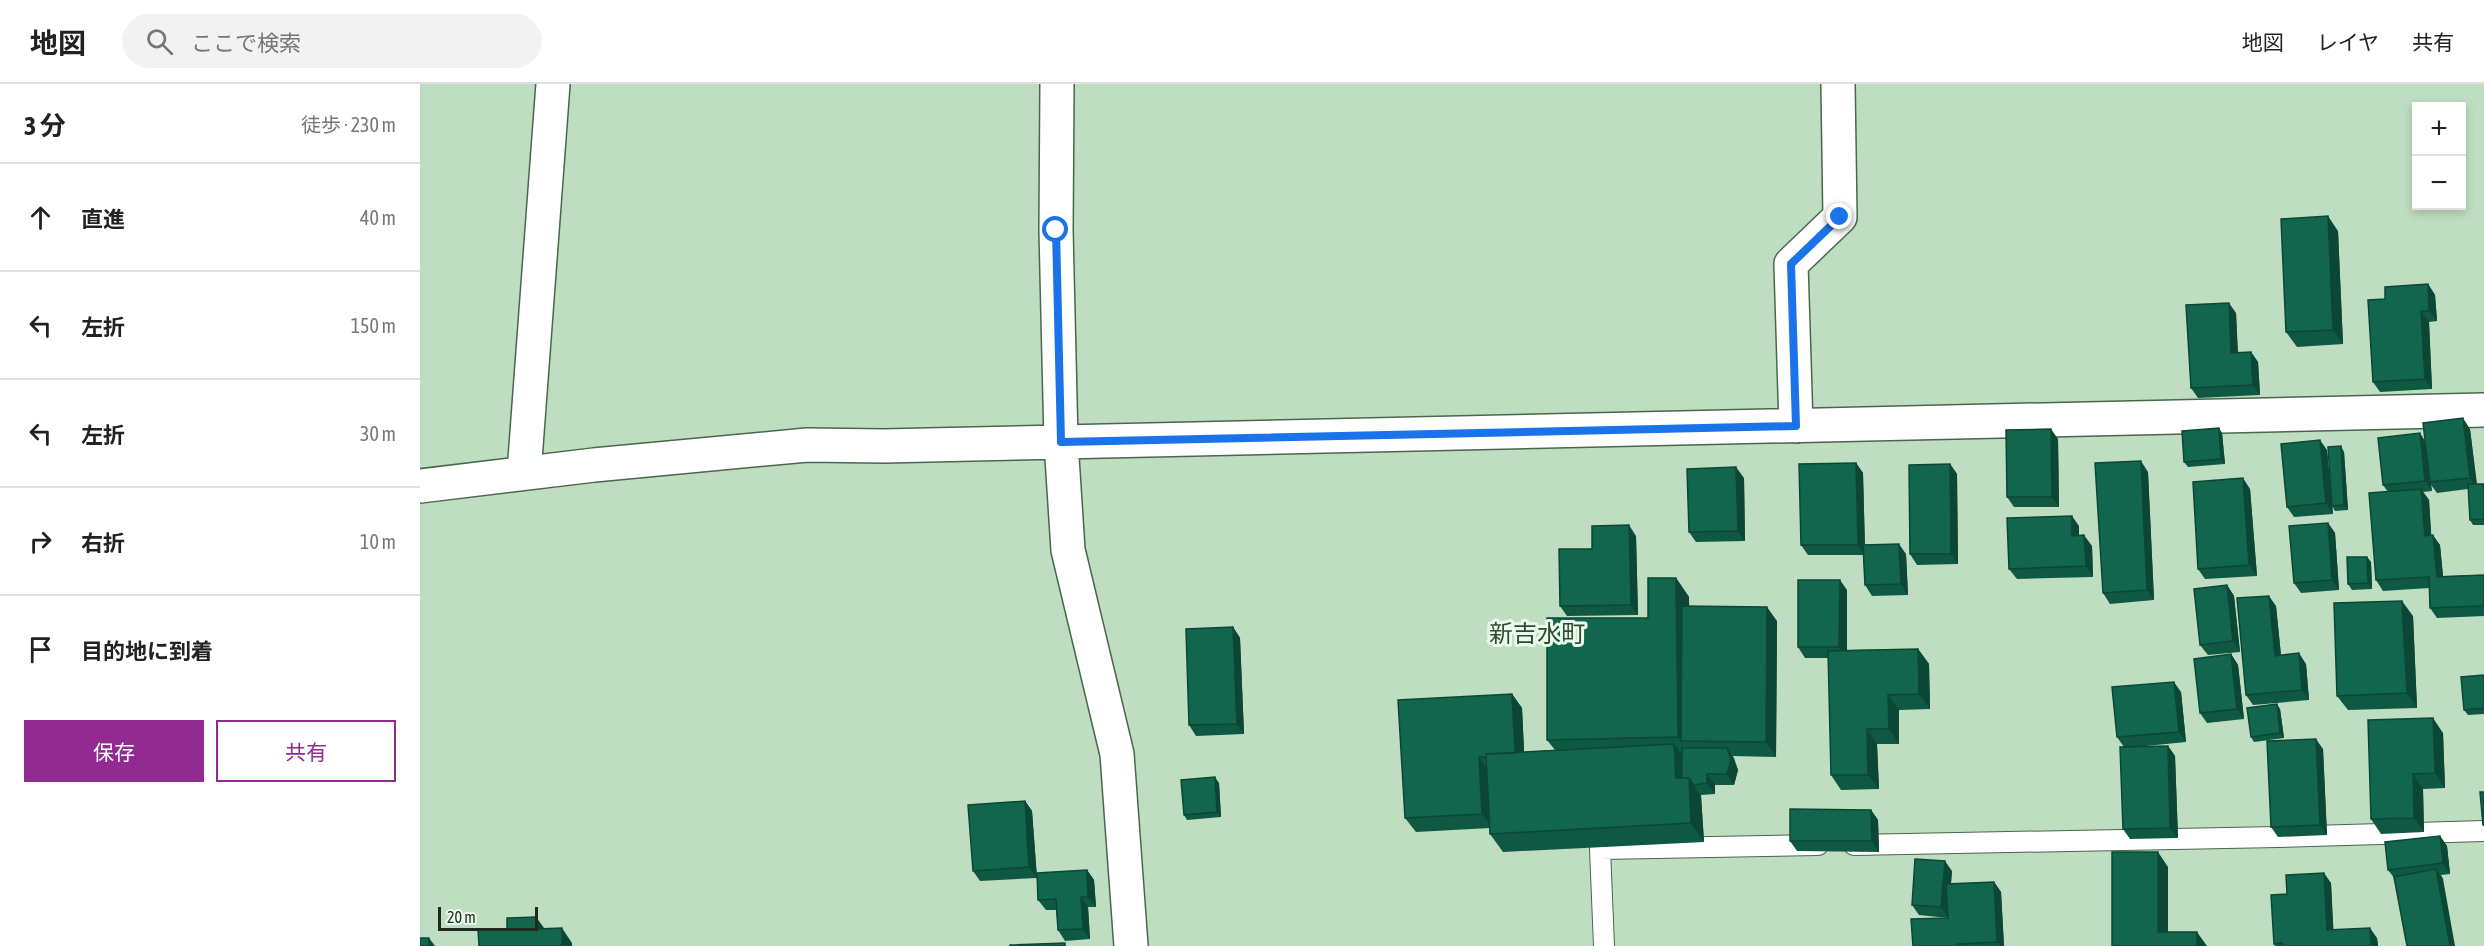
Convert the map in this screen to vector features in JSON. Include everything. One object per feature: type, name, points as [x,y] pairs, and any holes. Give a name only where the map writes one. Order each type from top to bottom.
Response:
[{"type":"street","points":[[524,473],[553,84]]},
{"type":"street","points":[[1057,84],[1056,230],[1061,442],[1068,550],[1117,754],[1131,946]]},
{"type":"street","points":[[1796,426],[1791,264],[1840,217],[1838,84]]},
{"type":"street","points":[[420,486],[524,473],[807,445],[884,446],[2484,410]]},
{"type":"lane","points":[[1604,946],[1600,849],[2278,837],[2484,831]]},
{"type":"building","points":[[2328,216],[2333,330],[2286,332],[2281,219]]},
{"type":"building","points":[[2428,284],[2429,311],[2421,311],[2425,379],[2373,382],[2368,300],[2385,299],[2385,287]]},
{"type":"building","points":[[2229,303],[2231,353],[2251,352],[2253,385],[2191,388],[2186,305]]},
{"type":"building","points":[[2463,418],[2470,478],[2430,482],[2423,423]]},
{"type":"building","points":[[2219,428],[2221,459],[2184,462],[2182,431]]},
{"type":"building","points":[[2051,429],[2052,497],[2007,497],[2006,430]]},
{"type":"building","points":[[2420,433],[2425,481],[2383,485],[2378,438]]},
{"type":"building","points":[[2320,440],[2326,503],[2287,507],[2281,444]]},
{"type":"building","points":[[2341,446],[2344,505],[2332,506],[2328,447]]},
{"type":"building","points":[[2141,461],[2147,590],[2103,593],[2095,463]]},
{"type":"building","points":[[1856,463],[1858,545],[1801,545],[1799,464]]},
{"type":"building","points":[[1950,464],[1951,554],[1910,554],[1909,465]]},
{"type":"building","points":[[1736,467],[1738,531],[1689,532],[1687,469]]},
{"type":"building","points":[[2243,478],[2249,565],[2198,569],[2193,482]]},
{"type":"building","points":[[2468,484],[2484,484],[2484,519],[2470,520]]},
{"type":"building","points":[[2421,489],[2425,536],[2433,535],[2437,577],[2484,575],[2484,606],[2430,608],[2429,577],[2376,580],[2369,493]]},
{"type":"building","points":[[2072,516],[2072,536],[2084,535],[2086,566],[2009,569],[2007,518]]},
{"type":"building","points":[[2328,523],[2332,580],[2294,583],[2289,526]]},
{"type":"building","points":[[1629,525],[1631,605],[1560,606],[1559,549],[1592,549],[1592,526]]},
{"type":"building","points":[[1899,544],[1901,584],[1865,585],[1863,545]]},
{"type":"building","points":[[2347,557],[2367,557],[2368,583],[2348,584]]},
{"type":"building","points":[[1648,578],[1676,578],[1678,737],[1547,740],[1547,618],[1648,618]]},
{"type":"building","points":[[1798,580],[1840,580],[1839,647],[1798,647]]},
{"type":"building","points":[[2227,585],[2233,641],[2200,645],[2194,589]]},
{"type":"building","points":[[2269,596],[2275,656],[2299,653],[2302,690],[2246,695],[2237,598]]},
{"type":"building","points":[[2402,601],[2407,693],[2337,696],[2334,603]]},
{"type":"building","points":[[1682,606],[1767,607],[1766,742],[1681,741]]},
{"type":"building","points":[[1233,627],[1237,724],[1189,725],[1186,629]]},
{"type":"building","points":[[1918,649],[1919,694],[1888,695],[1889,729],[1867,729],[1868,775],[1831,775],[1828,651]]},
{"type":"building","points":[[2231,654],[2237,709],[2200,713],[2194,659]]},
{"type":"building","points":[[2484,675],[2484,708],[2464,710],[2461,677]]},
{"type":"building","points":[[2174,682],[2179,732],[2117,737],[2112,687]]},
{"type":"building","points":[[1512,694],[1515,753],[1486,754],[1486,757],[1479,757],[1482,814],[1405,818],[1398,700]]},
{"type":"building","points":[[2277,704],[2280,733],[2251,737],[2247,708]]},
{"type":"building","points":[[2433,718],[2435,773],[2413,774],[2414,818],[2371,819],[2368,720]]},
{"type":"building","points":[[2316,739],[2320,825],[2271,827],[2267,741]]},
{"type":"building","points":[[1674,744],[1676,778],[1689,778],[1691,823],[1490,834],[1486,754]]},
{"type":"building","points":[[2168,746],[2170,828],[2123,829],[2120,747]]},
{"type":"building","points":[[1682,748],[1727,748],[1731,760],[1727,774],[1707,774],[1707,783],[1694,785],[1689,778],[1682,778]]},
{"type":"building","points":[[1215,777],[1217,812],[1184,815],[1181,780]]},
{"type":"building","points":[[2480,792],[2484,792],[2484,825],[2483,825]]},
{"type":"building","points":[[1025,801],[1029,867],[973,871],[968,805]]},
{"type":"building","points":[[1790,809],[1871,810],[1872,841],[1790,841]]},
{"type":"building","points":[[2440,836],[2443,863],[2388,870],[2385,842]]},
{"type":"building","points":[[2112,852],[2158,852],[2158,932],[2197,932],[2197,946],[2112,946]]},
{"type":"building","points":[[1915,859],[1945,861],[1941,907],[1912,905]]},
{"type":"building","points":[[2436,869],[2450,946],[2407,946],[2394,877]]},
{"type":"building","points":[[1087,870],[1088,897],[1081,897],[1083,929],[1058,930],[1056,899],[1038,900],[1037,873]]},
{"type":"building","points":[[2324,873],[2327,930],[2370,928],[2371,946],[2283,946],[2282,943],[2274,944],[2271,895],[2287,894],[2286,875]]},
{"type":"building","points":[[1994,882],[1997,942],[1958,944],[1958,946],[1913,946],[1911,919],[1948,918],[1946,884]]},
{"type":"building","points":[[536,917],[537,929],[562,928],[562,946],[479,946],[478,929],[507,929],[507,918]]},
{"type":"building","points":[[420,938],[429,938],[429,946],[420,946]]},
{"type":"building","points":[[1065,943],[1065,946],[1010,946],[1010,945]]},
{"type":"district","name":"新吉水町","points":[[1537,634]]},
{"type":"route","points":[[1056,230],[1061,442],[1796,426],[1791,264],[1840,217]]}]
